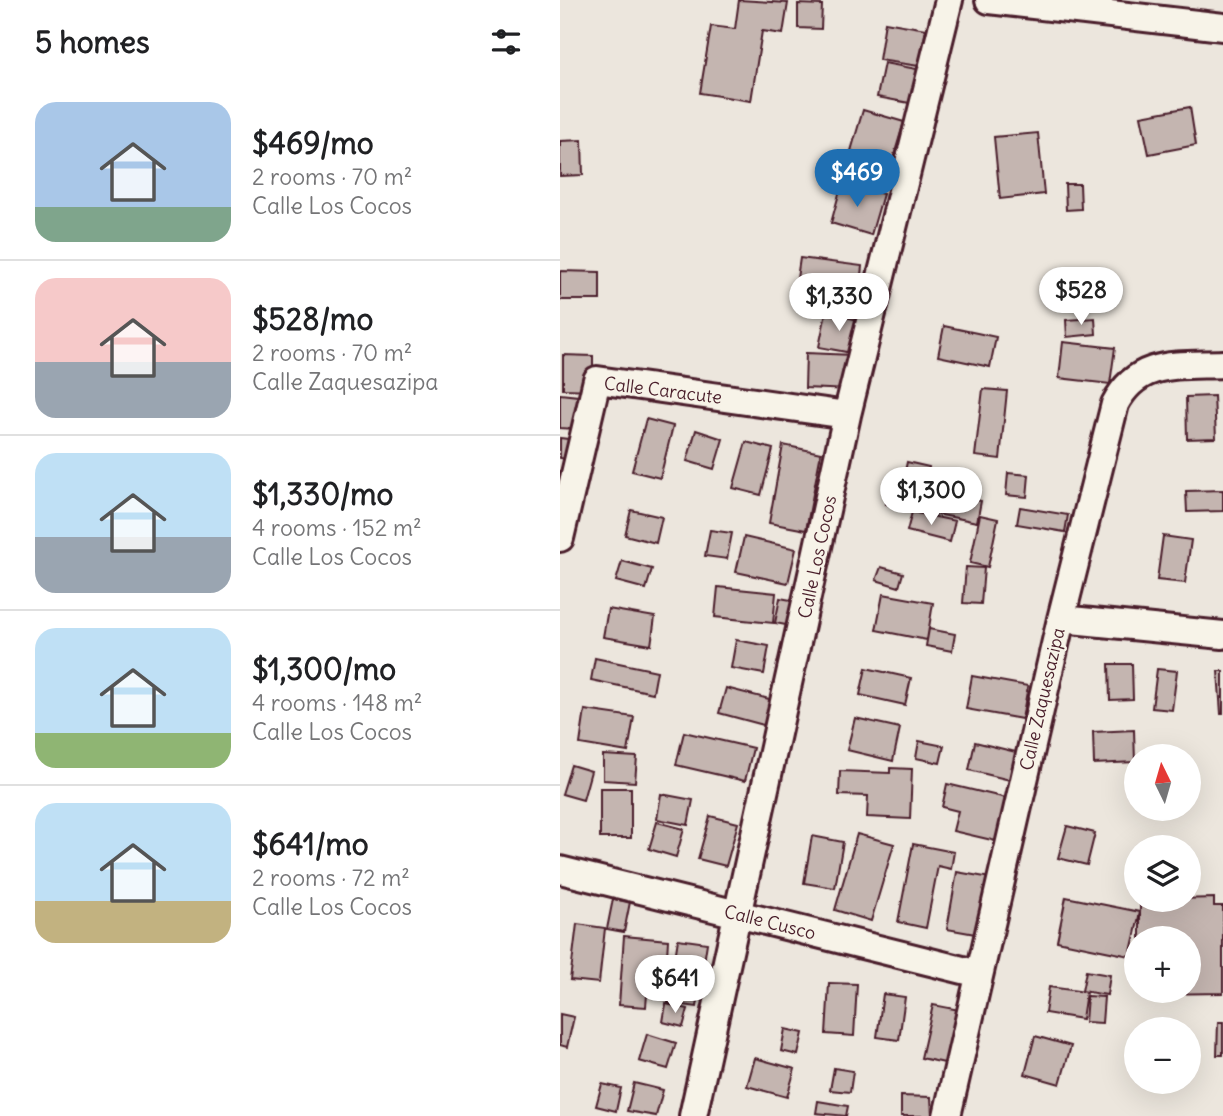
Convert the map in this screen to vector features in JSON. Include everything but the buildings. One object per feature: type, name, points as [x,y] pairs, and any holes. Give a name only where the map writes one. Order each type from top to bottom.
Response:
[{"type":"street","name":"Calle Los Cocos","points":[[693,1116],[848,415],[949,0]]},
{"type":"street","points":[[989,0],[1223,27]]},
{"type":"street","name":"Calle Zaquesazipa","points":[[947,1116],[1061,619],[1115,404],[1124,387],[1144,372],[1171,367],[1223,364]]},
{"type":"street","name":"Calle Caracute","points":[[560,538],[597,380],[848,415]]},
{"type":"street","points":[[1061,619],[1223,635]]},
{"type":"street","name":"Calle Cusco","points":[[560,870],[979,974]]}]
